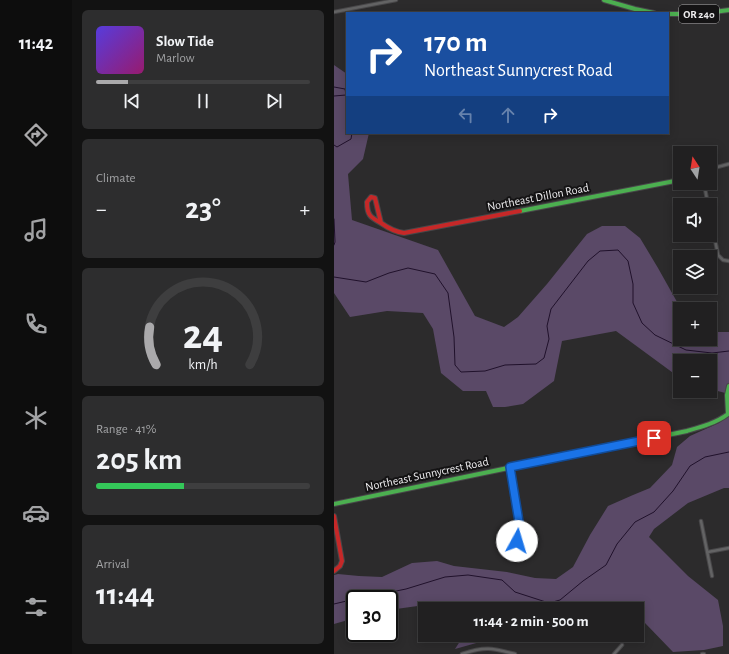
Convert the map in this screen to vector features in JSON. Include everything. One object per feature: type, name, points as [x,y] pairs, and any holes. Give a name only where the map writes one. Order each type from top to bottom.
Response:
[{"type":"street","points":[[334,12],[396,0]]},
{"type":"street","points":[[604,0],[650,12]]},
{"type":"street","name":"OR 240","points":[[669,14],[703,14],[729,10]]},
{"type":"street","points":[[717,167],[729,164]]},
{"type":"street","name":"Northeast Dillon Road","points":[[381,223],[399,233],[412,232],[673,181]]},
{"type":"street","points":[[371,197],[375,198],[381,223],[370,217],[367,212],[366,203],[371,197]]},
{"type":"street","points":[[716,242],[718,254],[723,260],[729,262]]},
{"type":"street","name":"Northeast Sunnycrest Road","points":[[334,504],[687,431],[713,423],[728,414],[729,410],[727,395],[729,386]]},
{"type":"street","points":[[510,467],[521,534],[521,537],[516,543],[520,548]]},
{"type":"street","points":[[334,516],[342,561],[340,566],[334,571]]},
{"type":"street","points":[[702,521],[712,576]]},
{"type":"street","points":[[708,552],[729,548]]},
{"type":"street","points":[[614,654],[622,645]]},
{"type":"street","points":[[462,654],[478,649],[489,648],[515,654]]},
{"type":"shaded area","points":[[334,65],[346,73],[346,134],[369,134],[363,159],[348,174],[352,220],[438,250],[475,316],[504,327],[518,317],[547,284],[587,234],[602,226],[625,226],[640,238],[677,302],[673,302],[673,346],[717,346],[717,332],[729,332],[729,394],[717,391],[717,354],[673,354],[673,373],[616,331],[562,341],[554,381],[523,404],[493,407],[486,391],[463,391],[441,373],[433,329],[423,313],[387,311],[350,317],[334,293]]},
{"type":"shaded area","points":[[729,416],[729,488],[724,488],[688,503],[654,529],[649,537],[688,576],[718,600],[723,626],[723,646],[704,650],[673,652],[644,622],[644,602],[418,602],[418,606],[398,609],[398,590],[346,590],[346,621],[334,624],[334,575],[338,574],[382,577],[412,563],[437,561],[454,566],[507,572],[535,578],[556,579],[573,567],[608,506],[650,488],[672,465],[677,447],[690,436],[719,423]]},
{"type":"shaded area","points":[[460,642],[480,642],[455,649]]},
{"type":"waterway","points":[[334,87],[345,89],[346,95]]},
{"type":"waterway","points":[[334,96],[346,95]]},
{"type":"waterway","points":[[334,145],[337,147],[351,139],[352,134]]},
{"type":"waterway","points":[[334,219],[334,245]]},
{"type":"waterway","points":[[334,277],[366,282],[389,273],[408,268],[435,274],[448,293],[454,337],[455,365],[461,372],[485,371],[505,365],[536,364],[544,358],[549,339],[547,326],[551,309],[588,261],[600,251],[618,250],[628,261],[633,284],[633,303],[642,323],[655,335],[686,350],[712,353],[729,351]]},
{"type":"waterway","points":[[398,591],[445,577],[468,575],[502,580],[515,592],[549,603],[560,600],[606,565],[617,544],[635,522],[654,512],[673,491],[690,466],[705,457],[729,452]]},
{"type":"waterway","points":[[334,604],[346,601]]},
{"type":"traffic: fast","points":[[604,0],[649,12]]},
{"type":"traffic: fast","points":[[669,14],[699,14],[729,10]]},
{"type":"traffic: fast","points":[[520,211],[673,181]]},
{"type":"traffic: fast","points":[[334,504],[698,428],[728,414],[727,395],[729,386]]},
{"type":"traffic: jam","points":[[381,223],[369,213],[367,202],[371,197],[375,198],[381,223],[392,230],[404,233],[520,211]]},
{"type":"traffic: jam","points":[[334,516],[342,561],[340,566],[334,571]]},
{"type":"route","points":[[517,541],[521,537],[521,534],[510,467],[654,438]]}]
